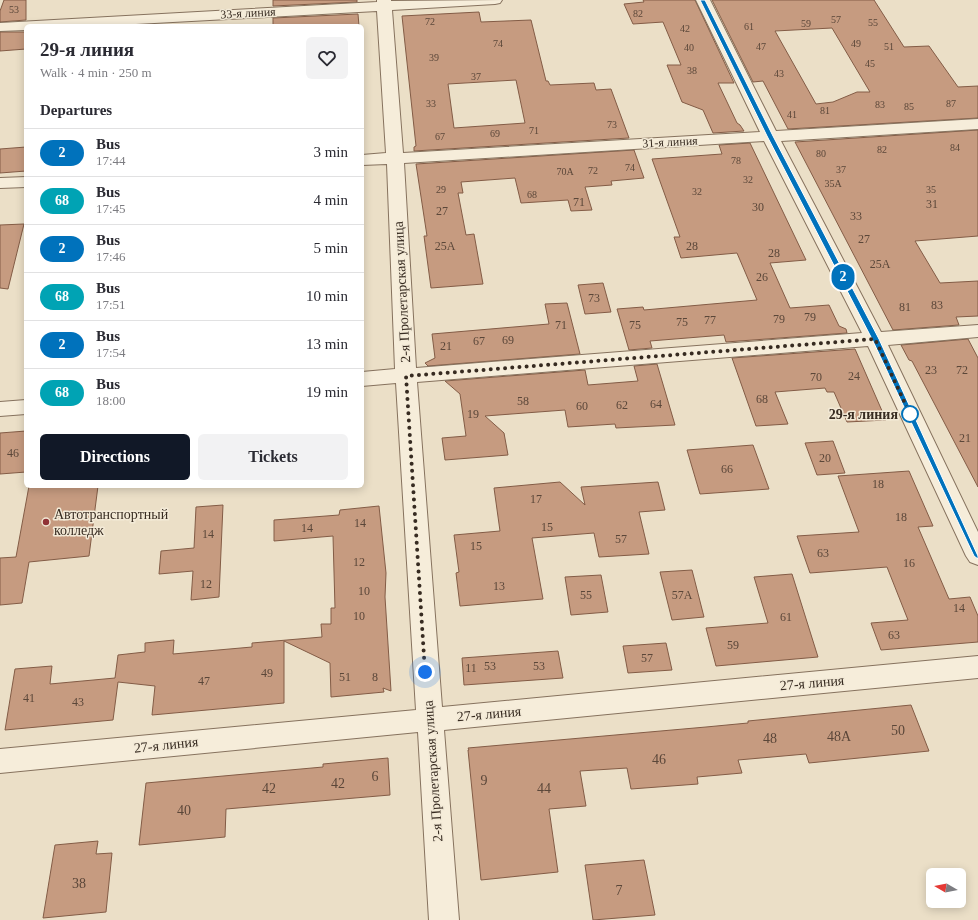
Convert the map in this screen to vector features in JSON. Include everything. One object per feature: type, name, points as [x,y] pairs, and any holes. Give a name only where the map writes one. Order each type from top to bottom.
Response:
[{"type":"street","name":"33-я линия","points":[[48,24],[385,3],[495,0]]},
{"type":"street","points":[[703,0],[770,136],[875,339],[978,556]]},
{"type":"street","name":"2-я Пролетарская улица","points":[[385,3],[395,158],[406,376],[444,920]]},
{"type":"street","name":"33-я линия","points":[[0,27],[24,26]]},
{"type":"street","name":"31-я линия","points":[[364,160],[978,124]]},
{"type":"street","points":[[0,183],[24,182]]},
{"type":"street","points":[[364,379],[978,332]]},
{"type":"street","points":[[0,409],[24,407]]},
{"type":"street","name":"27-я линия","points":[[0,761],[978,667]]},
{"type":"building","points":[[4,0],[26,0],[26,20],[0,22],[0,11]]},
{"type":"building","points":[[273,0],[357,0],[357,2],[273,6]]},
{"type":"building","points":[[643,0],[695,0],[734,83],[718,83],[737,123],[744,131],[713,133],[703,110],[682,102],[667,65],[681,65],[663,22],[633,24],[624,4],[644,2]]},
{"type":"building","points":[[712,0],[874,0],[904,47],[929,46],[958,87],[978,86],[978,118],[788,129],[763,81],[753,82]],"holes":[[[832,28],[870,92],[857,92],[833,102],[816,104],[775,31]]]},
{"type":"building","points":[[479,12],[481,22],[531,20],[546,81],[548,81],[550,85],[594,83],[596,90],[611,89],[629,138],[414,151],[414,147],[416,146],[402,16]],"holes":[[[516,80],[525,123],[454,128],[448,84]]]},
{"type":"building","points":[[358,14],[359,24],[273,24],[273,18]]},
{"type":"building","points":[[0,32],[24,32],[24,49],[0,51]]},
{"type":"building","points":[[978,130],[978,236],[915,241],[940,283],[978,281],[978,316],[956,317],[959,325],[893,330],[795,142]]},
{"type":"building","points":[[750,143],[806,260],[770,263],[790,308],[829,305],[839,326],[846,329],[847,333],[726,342],[724,335],[650,341],[652,348],[629,350],[617,309],[643,307],[644,310],[757,300],[737,253],[681,258],[674,237],[680,237],[652,159],[722,154],[719,145]]},
{"type":"building","points":[[24,147],[24,171],[0,173],[0,149]]},
{"type":"building","points":[[634,150],[644,178],[611,181],[612,185],[585,187],[592,210],[571,211],[568,200],[521,203],[515,178],[461,182],[463,193],[458,193],[466,235],[474,234],[483,284],[431,288],[424,236],[427,236],[416,164]]},
{"type":"building","points":[[24,224],[8,289],[0,288],[0,225]]},
{"type":"building","points":[[603,283],[611,312],[585,314],[578,285]]},
{"type":"building","points":[[567,303],[580,354],[428,366],[425,363],[435,358],[432,334],[549,324],[545,304]]},
{"type":"building","points":[[968,339],[978,358],[978,487],[912,361],[909,360],[901,345]]},
{"type":"building","points":[[855,349],[886,420],[847,422],[834,392],[827,392],[825,388],[775,392],[788,424],[756,426],[732,358]]},
{"type":"building","points":[[657,364],[675,425],[616,428],[615,424],[568,427],[565,410],[485,416],[504,433],[508,455],[445,460],[442,438],[466,436],[460,394],[445,381],[585,370],[588,385],[638,381],[634,366]]},
{"type":"building","points":[[24,431],[24,472],[0,474],[0,433]]},
{"type":"building","points":[[833,441],[845,473],[817,475],[805,443]]},
{"type":"building","points":[[753,445],[769,489],[700,494],[687,450]]},
{"type":"building","points":[[909,471],[933,526],[918,527],[949,599],[970,597],[978,616],[978,642],[881,650],[871,623],[908,620],[887,567],[810,573],[797,536],[859,532],[838,476]]},
{"type":"building","points":[[560,482],[585,505],[581,487],[658,482],[665,510],[639,512],[649,554],[599,557],[594,533],[532,538],[543,599],[460,606],[456,573],[459,572],[454,535],[500,531],[494,488]]},
{"type":"building","name":"Автотранспортный колледж","points":[[29,488],[98,488],[89,556],[29,562],[22,603],[0,605],[0,558],[16,557]]},
{"type":"building","points":[[223,505],[219,597],[191,600],[193,571],[159,574],[161,551],[194,548],[196,507]]},
{"type":"building","points":[[379,506],[386,573],[385,597],[391,691],[383,688],[384,692],[331,697],[330,663],[284,641],[284,703],[152,715],[155,686],[118,682],[113,720],[5,730],[15,669],[52,666],[50,684],[115,678],[118,655],[145,652],[145,643],[174,640],[173,654],[252,647],[252,643],[322,637],[321,624],[331,624],[331,608],[335,608],[333,536],[274,541],[274,520],[339,515],[340,510]]},
{"type":"building","points":[[692,570],[704,617],[672,620],[660,572]]},
{"type":"building","points":[[792,574],[818,657],[716,666],[706,628],[768,623],[754,577]]},
{"type":"building","points":[[601,575],[608,612],[571,615],[565,577]]},
{"type":"building","points":[[666,643],[672,670],[628,673],[623,646]]},
{"type":"building","points":[[558,651],[563,678],[464,685],[462,658]]},
{"type":"building","points":[[911,705],[929,751],[809,763],[806,754],[738,760],[742,773],[697,777],[698,784],[631,789],[627,768],[580,771],[586,806],[549,809],[558,872],[481,880],[468,748],[748,723],[748,721]]},
{"type":"building","points":[[388,758],[390,795],[226,809],[225,837],[139,845],[146,783],[323,767],[323,764]]},
{"type":"building","points":[[98,841],[96,854],[112,853],[106,912],[43,918],[55,845]]},
{"type":"building","points":[[644,860],[655,915],[593,920],[585,865]]},
{"type":"bus line","name":"2","points":[[703,0],[770,136],[875,339],[978,556]]},
{"type":"place","name":"29-я линия","points":[[910,414]]},
{"type":"place","name":"Автотранспортный колледж","points":[[46,522]]},
{"type":"route","points":[[425,672],[406,376],[875,339],[910,414]]}]
